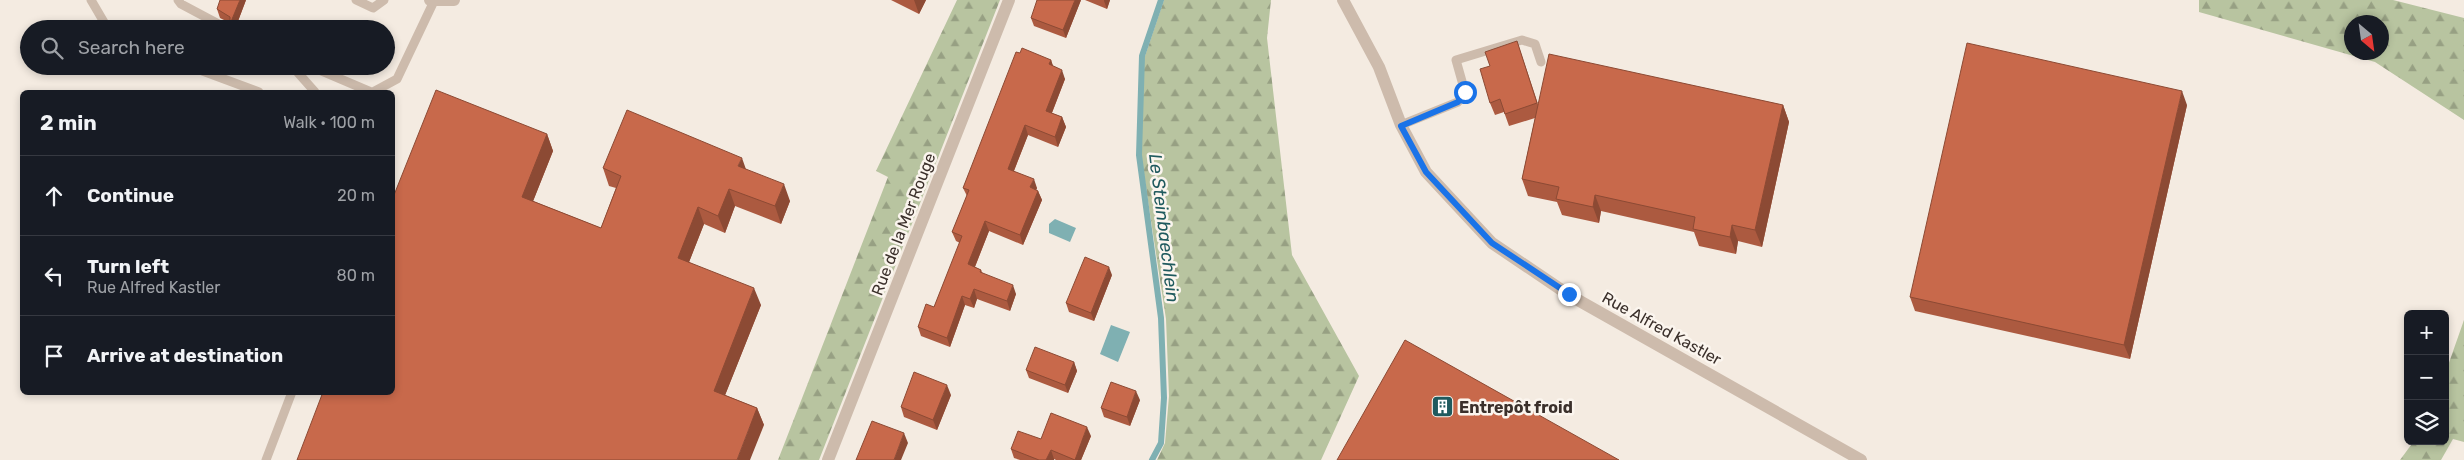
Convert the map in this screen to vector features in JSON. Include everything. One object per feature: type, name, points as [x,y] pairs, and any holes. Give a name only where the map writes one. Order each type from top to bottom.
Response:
[{"type":"street","points":[[432,1],[454,0]]},
{"type":"street","name":"Rue de la Mer Rouge","points":[[828,460],[1009,0]]},
{"type":"street","name":"Rue Alfred Kastler","points":[[1343,0],[1379,67],[1401,126],[1426,172],[1492,243],[1569,294],[1861,460]]},
{"type":"lane","points":[[90,0],[102,20]]},
{"type":"lane","points":[[178,0],[180,4],[211,20]]},
{"type":"lane","points":[[356,0],[373,8],[384,0]]},
{"type":"lane","points":[[376,90],[397,79],[432,1]]},
{"type":"lane","points":[[1401,126],[1458,102],[1465,92],[1456,60],[1522,40],[1536,44],[1541,62]]},
{"type":"lane","points":[[213,75],[254,90]]},
{"type":"lane","points":[[300,75],[312,90]]},
{"type":"lane","points":[[331,75],[367,90]]},
{"type":"lane","points":[[266,460],[291,395]]},
{"type":"green space","points":[[957,0],[1000,0],[819,460],[778,460],[888,177],[876,171]]},
{"type":"green space","points":[[1164,0],[1271,0],[1267,38],[1292,255],[1359,376],[1321,460],[1157,460],[1165,443],[1169,396],[1166,319],[1141,155],[1144,59]]},
{"type":"green space","points":[[2199,0],[2393,0],[2464,18],[2464,120],[2375,62],[2368,60],[2389,60],[2389,15],[2344,15],[2344,53],[2199,12]]},
{"type":"green space","points":[[2464,320],[2464,442],[2453,439],[2441,460],[2400,460],[2411,445],[2449,445],[2449,363]]},
{"type":"water","points":[[1055,219],[1076,228],[1070,242],[1049,233],[1049,224]]},
{"type":"water","points":[[1111,325],[1130,332],[1118,362],[1100,354]]},
{"type":"building","points":[[220,0],[240,0],[232,20],[217,9]]},
{"type":"building","points":[[1037,0],[1075,0],[1063,30],[1031,18]]},
{"type":"building","points":[[1517,41],[1537,103],[1505,114],[1500,99],[1490,103],[1480,69],[1490,66],[1485,52]]},
{"type":"building","points":[[1967,43],[2182,91],[2124,345],[1910,297]]},
{"type":"building","points":[[1022,48],[1051,60],[1049,64],[1062,70],[1046,111],[1062,117],[1055,137],[1025,125],[1008,169],[1034,179],[1030,187],[1038,191],[1020,235],[985,221],[968,264],[981,270],[980,272],[1013,285],[1007,301],[974,289],[970,299],[962,296],[947,338],[918,327],[926,304],[934,307],[962,236],[952,232],[969,190],[963,188],[1016,52],[1020,53]]},
{"type":"building","points":[[1549,54],[1783,105],[1755,230],[1732,225],[1730,237],[1693,229],[1695,217],[1595,195],[1593,207],[1556,199],[1559,187],[1522,179]]},
{"type":"building","points":[[436,90],[547,134],[522,197],[601,228],[621,176],[603,168],[627,110],[742,158],[738,166],[784,184],[775,206],[729,189],[718,216],[698,207],[678,258],[754,288],[714,391],[757,408],[737,460],[297,460],[322,395],[395,395],[395,192]]},
{"type":"building","points":[[1085,257],[1109,267],[1091,313],[1066,303]]},
{"type":"building","name":"Entrepôt froid","points":[[1405,340],[1619,460],[1337,460]]},
{"type":"building","points":[[1035,347],[1074,362],[1065,385],[1026,370]]},
{"type":"building","points":[[914,372],[947,385],[933,420],[901,407]]},
{"type":"building","points":[[1111,382],[1136,391],[1127,417],[1101,408]]},
{"type":"building","points":[[1051,413],[1087,427],[1075,460],[1051,450],[1046,460],[1039,460],[1011,449],[1018,431],[1041,439]]},
{"type":"building","points":[[872,421],[904,433],[894,460],[856,460]]},
{"type":"waterway","name":"Le Steinbaechlein","points":[[1152,460],[1161,443],[1164,398],[1161,318],[1139,155],[1142,56],[1161,0]]},
{"type":"place","name":"Entrepôt froid","points":[[1443,407]]},
{"type":"route","points":[[1465,92],[1458,102],[1401,126],[1426,172],[1492,243],[1569,294]]}]
